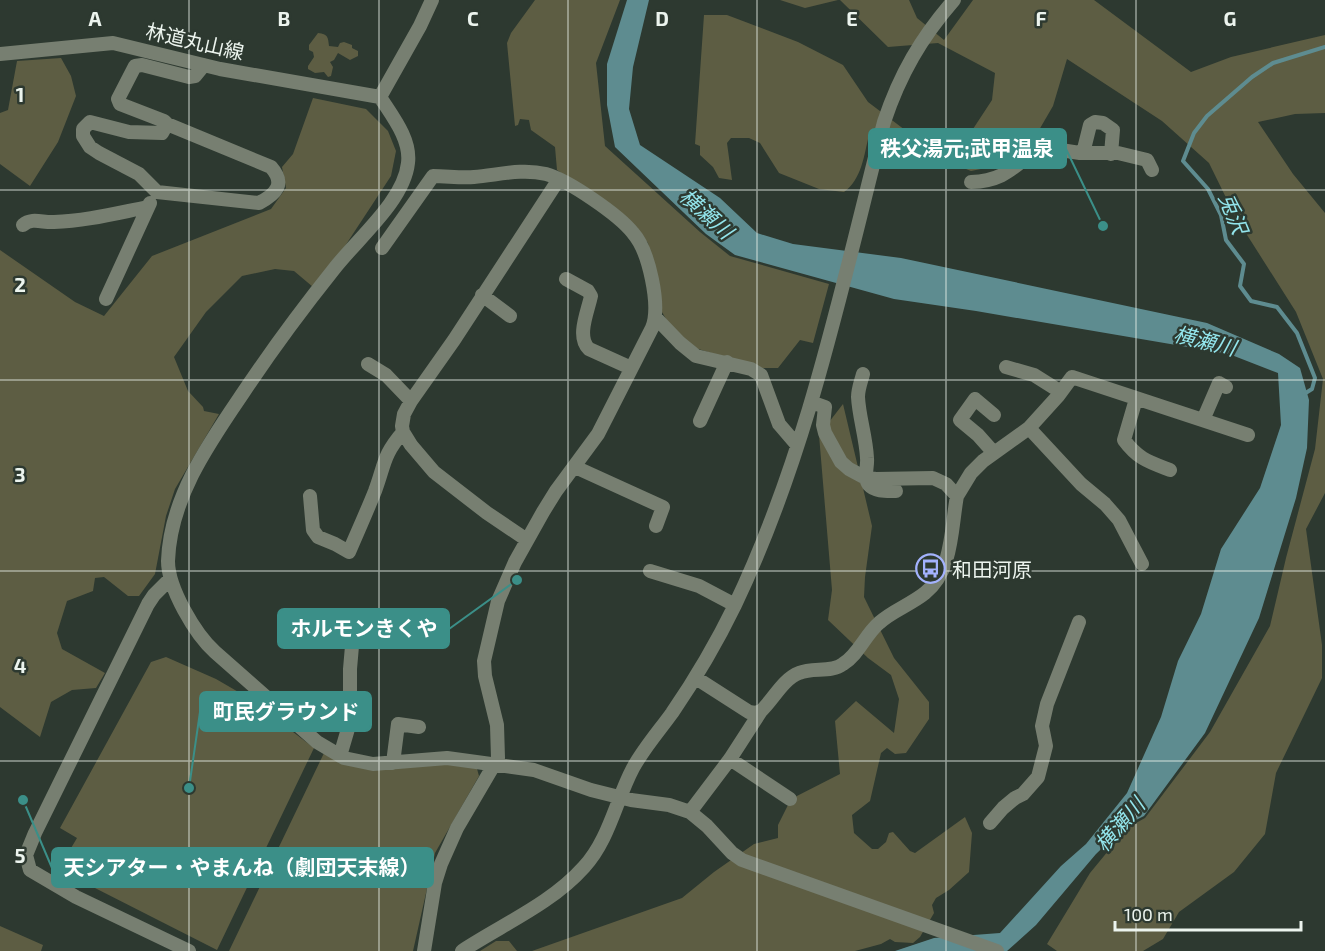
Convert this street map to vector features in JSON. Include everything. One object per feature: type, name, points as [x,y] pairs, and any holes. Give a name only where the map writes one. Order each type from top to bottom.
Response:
[{"type":"street","points":[[432,0],[380,97],[396,122],[408,149],[407,168],[401,189],[334,268],[271,351],[215,434],[178,506],[168,562],[170,579],[206,643],[317,742],[339,756],[359,763],[393,763],[447,758],[495,763],[534,770],[591,790],[631,800],[669,805],[690,812],[707,826],[732,854],[753,864],[997,951]]},
{"type":"street","points":[[462,951],[548,899],[584,867],[594,854],[638,761],[696,678],[735,605],[761,543],[811,402],[838,307],[884,122],[901,78],[920,42],[954,0]]},
{"type":"street","name":"林道丸山線","points":[[0,54],[113,43],[204,65],[380,97]]},
{"type":"street","points":[[167,124],[162,133],[155,135],[129,132],[90,122],[85,124],[83,136],[90,147],[139,174],[157,192],[259,203],[272,196],[278,185],[278,175],[271,167],[167,124],[156,116],[120,104],[118,99],[135,66],[142,65],[189,77],[195,76],[204,65]]},
{"type":"street","points":[[1083,153],[1090,125],[1095,122],[1103,123],[1113,130],[1111,154]]},
{"type":"street","points":[[971,182],[1003,176],[1018,167],[1041,147],[1083,153],[1118,153],[1147,160],[1152,170]]},
{"type":"street","points":[[382,248],[433,176],[473,177],[508,171],[547,174],[596,202],[633,233],[640,243],[651,277],[656,318],[598,434],[556,491],[527,540],[498,601],[484,661],[498,739],[498,758],[457,828],[441,864],[433,894],[424,951]]},
{"type":"street","points":[[527,540],[487,513],[434,472],[403,432],[404,414],[559,179]]},
{"type":"street","points":[[106,299],[157,192]]},
{"type":"street","points":[[23,225],[33,220],[52,223],[148,207]]},
{"type":"street","points":[[566,279],[588,291],[591,296],[583,336],[584,345],[631,368]]},
{"type":"street","points":[[482,296],[510,316]]},
{"type":"street","points":[[656,318],[696,356],[751,369],[761,375],[779,424],[797,445]]},
{"type":"street","points":[[700,421],[727,362]]},
{"type":"street","points":[[368,364],[386,375],[411,401]]},
{"type":"street","points":[[1006,368],[1035,375],[1062,392]]},
{"type":"street","points":[[863,374],[858,398],[868,464],[865,477],[874,490],[896,491]]},
{"type":"street","points":[[690,812],[730,759],[761,711],[792,676],[801,672],[842,665],[857,652],[868,633],[883,619],[926,592],[948,558],[957,496],[971,473],[1029,428],[1062,392],[1072,377],[1248,435]]},
{"type":"street","points":[[1203,420],[1219,383],[1226,387]]},
{"type":"street","points":[[994,416],[975,399],[960,420],[994,453]]},
{"type":"street","points":[[1136,399],[1124,440],[1143,460],[1170,470]]},
{"type":"street","points":[[811,402],[825,407],[823,425],[825,433],[841,462],[855,473],[865,477],[888,479],[933,478],[946,484],[957,496]]},
{"type":"street","points":[[1029,428],[1080,484],[1105,504],[1119,520],[1142,564]]},
{"type":"street","points":[[310,496],[313,530],[318,537],[349,552],[375,490],[384,460],[403,432]]},
{"type":"street","points":[[575,466],[663,507],[656,526]]},
{"type":"street","points":[[650,571],[699,586],[735,605]]},
{"type":"street","points":[[170,579],[148,604],[26,855],[30,870],[76,897],[180,949]]},
{"type":"street","points":[[339,756],[350,722],[350,669],[354,623],[369,621]]},
{"type":"street","points":[[990,823],[1003,808],[1023,794],[1038,777],[1046,746],[1042,726],[1047,704],[1056,675],[1079,622]]},
{"type":"street","points":[[696,678],[749,712],[761,711]]},
{"type":"street","points":[[393,763],[398,724],[418,727]]},
{"type":"street","points":[[730,759],[790,799]]},
{"type":"green space","points":[[535,0],[620,0],[596,63],[605,146],[700,232],[730,256],[829,284],[813,343],[800,340],[778,368],[760,368],[695,348],[672,329],[659,307],[648,243],[624,215],[557,170],[555,147],[531,130],[529,120],[520,119],[518,125],[515,126],[507,43],[511,33]]},
{"type":"green space","points":[[780,0],[838,0],[805,8]]},
{"type":"green space","points":[[840,0],[909,0],[917,18],[944,40],[973,0],[1094,0],[1191,72],[1231,57],[1325,35],[1325,113],[1295,114],[1258,122],[1293,174],[1325,213],[1325,493],[1306,529],[1322,645],[1322,678],[1276,773],[1265,834],[1234,872],[1179,912],[1163,939],[1143,951],[1057,951],[1047,944],[1090,873],[1127,828],[1145,818],[1210,732],[1270,626],[1315,449],[1323,379],[1296,312],[1235,216],[1209,163],[1162,121],[1067,59],[1053,106],[1021,161],[971,171],[890,138],[869,135],[859,174],[844,192],[819,189],[779,173],[760,143],[749,138],[731,138],[727,143],[732,180],[719,178],[713,167],[700,155],[700,146],[695,144],[704,15],[727,15],[798,42],[843,65],[868,102],[905,130],[973,129],[992,100],[995,73],[938,43],[888,47]]},
{"type":"green space","points":[[318,33],[327,36],[329,46],[338,47],[344,42],[352,45],[352,48],[358,51],[358,56],[350,60],[338,53],[330,62],[333,67],[331,76],[328,77],[324,72],[315,73],[308,69],[314,57],[313,52],[309,50],[309,45]]},
{"type":"green space","points":[[61,58],[71,76],[76,96],[58,142],[30,186],[0,164],[0,113],[8,110],[17,61]]},
{"type":"green space","points":[[313,98],[366,109],[388,131],[396,151],[391,176],[345,246],[313,287],[294,271],[275,269],[242,276],[206,312],[174,357],[188,391],[204,411],[219,414],[175,489],[166,516],[155,574],[139,596],[128,596],[104,577],[95,578],[93,591],[67,601],[57,633],[62,649],[105,673],[96,688],[72,690],[51,702],[40,737],[0,707],[0,250],[75,302],[104,316],[152,256],[271,209],[286,188],[282,167],[293,154]]},
{"type":"green space","points":[[843,404],[872,526],[864,597],[894,658],[929,702],[929,719],[906,753],[895,754],[887,748],[881,753],[870,801],[852,815],[854,833],[872,849],[878,849],[886,842],[889,833],[893,832],[910,851],[915,853],[965,817],[972,833],[969,872],[936,898],[932,905],[934,913],[920,937],[913,943],[895,942],[890,939],[881,944],[855,951],[532,951],[682,898],[754,844],[778,838],[778,825],[791,799],[840,774],[835,721],[856,701],[894,733],[899,699],[891,675],[868,658],[828,620],[832,590],[819,435]]},
{"type":"green space","points":[[166,657],[216,679],[247,697],[314,748],[217,950],[93,887],[61,865],[77,838],[60,828],[151,662]]},
{"type":"green space","points":[[324,753],[339,761],[439,761],[476,765],[479,776],[435,853],[413,951],[229,951]]},
{"type":"green space","points":[[0,926],[43,945],[41,951],[0,951]]},
{"type":"green space","points":[[496,941],[509,941],[517,951],[480,951]]},
{"type":"water","name":"横瀬川","points":[[627,0],[649,0],[633,67],[629,109],[640,145],[720,198],[757,233],[793,244],[901,258],[1207,323],[1279,354],[1300,368],[1309,400],[1307,448],[1296,498],[1259,618],[1205,733],[1144,816],[1126,825],[1096,854],[1036,925],[1007,951],[895,951],[934,938],[1000,933],[1061,866],[1086,844],[1127,793],[1161,717],[1178,661],[1201,614],[1221,549],[1260,488],[1281,425],[1278,373],[1229,354],[894,299],[735,255],[706,234],[615,147],[607,105],[607,64]]},
{"type":"waterway","name":"兎沢","points":[[1304,394],[1312,389],[1315,378],[1297,333],[1277,307],[1251,301],[1240,286],[1244,264],[1226,240],[1221,215],[1208,189],[1183,161],[1194,133],[1207,116],[1252,77],[1273,63],[1325,47]]},
{"type":"place","name":"秩父湯元;武甲温泉","points":[[1103,226]]},
{"type":"place","name":"和田河原","points":[[931,569]]},
{"type":"place","name":"ホルモンきくや","points":[[517,580]]},
{"type":"place","name":"町民グラウンド","points":[[189,788]]},
{"type":"place","name":"天シアター・やまんね（劇団天末線）","points":[[23,800]]}]
